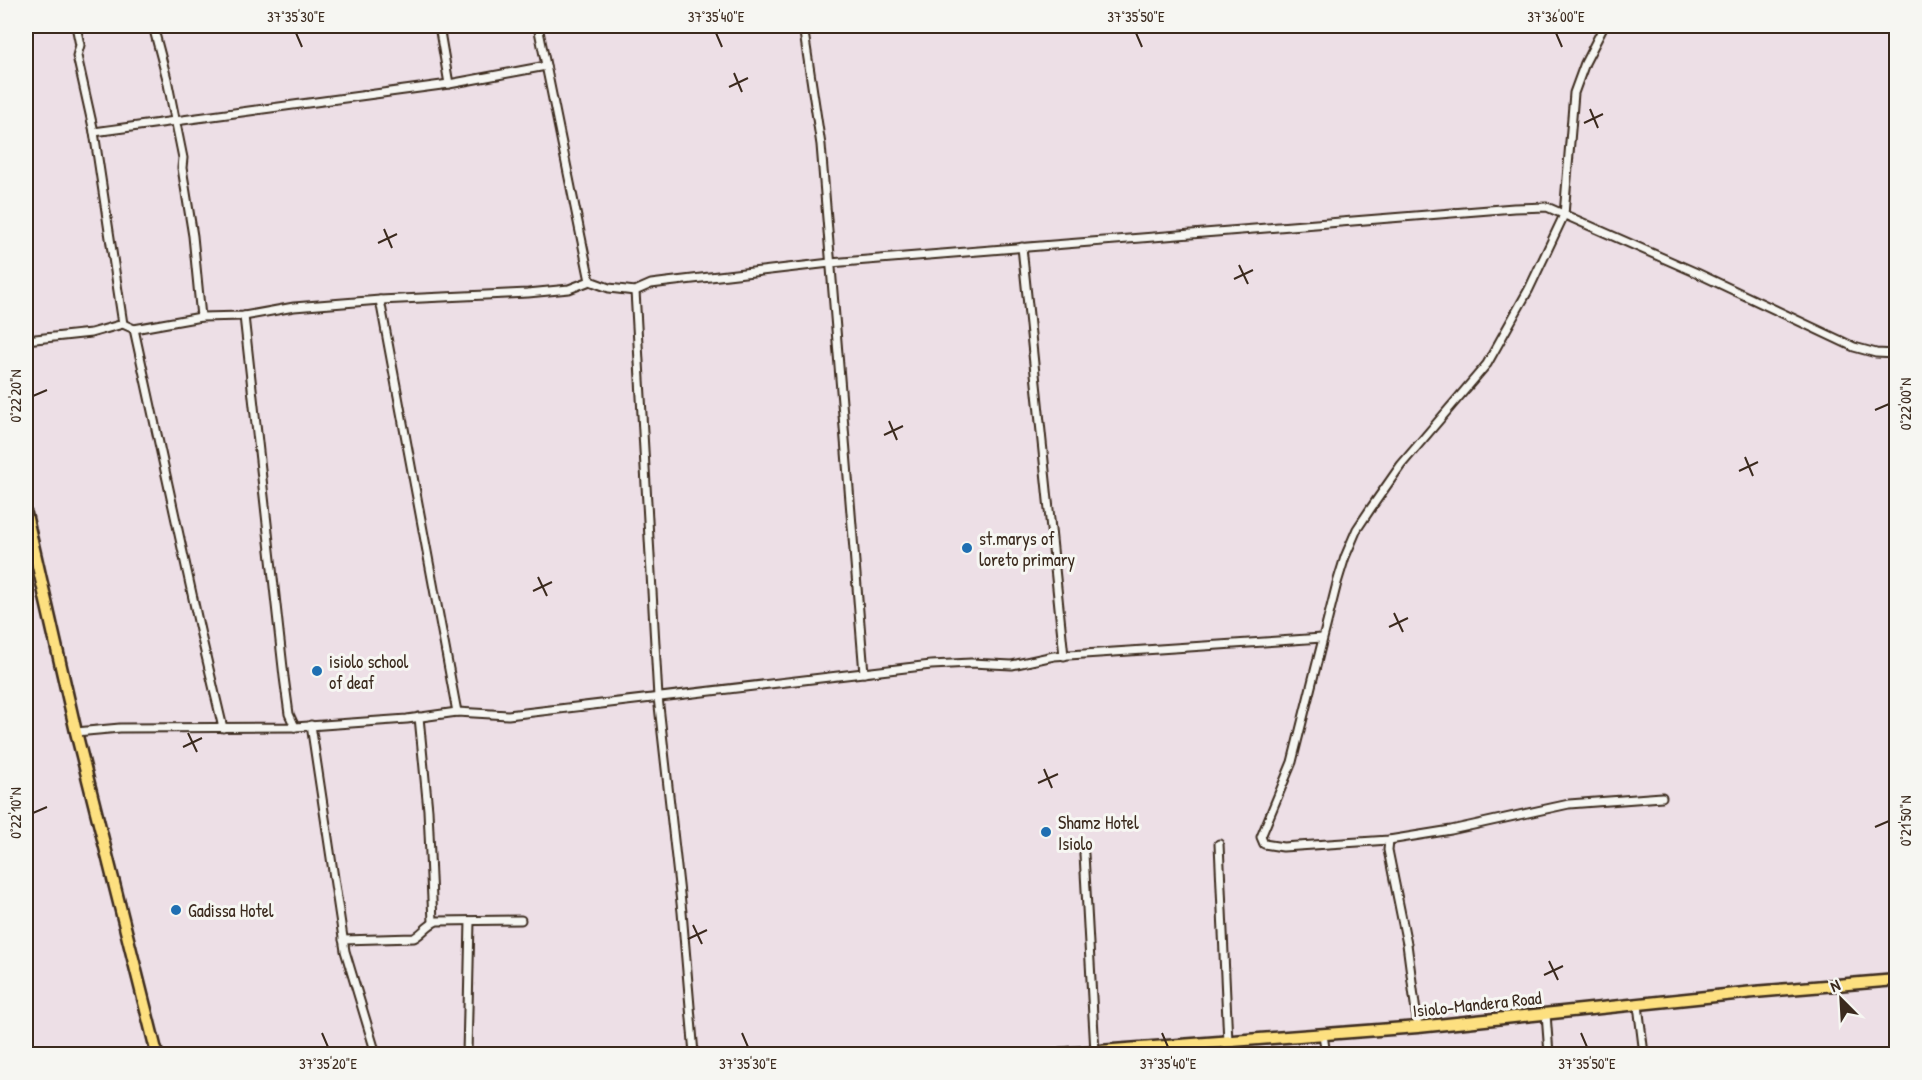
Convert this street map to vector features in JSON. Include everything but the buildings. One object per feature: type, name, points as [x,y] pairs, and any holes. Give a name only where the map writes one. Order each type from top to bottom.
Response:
[{"type":"highway","points":[[26,514],[76,732],[157,1054]]},
{"type":"highway","name":"Isiolo-Mandera Road","points":[[1060,1054],[1134,1052],[1227,1042],[1418,1027],[1896,980]]},
{"type":"street","points":[[76,26],[80,45],[77,56],[94,132],[123,324]]},
{"type":"street","points":[[153,26],[167,79],[183,158],[182,168],[193,236],[201,317]]},
{"type":"street","points":[[439,26],[449,84]]},
{"type":"street","points":[[538,26],[590,281]]},
{"type":"street","points":[[803,26],[821,145],[864,673]]},
{"type":"street","points":[[1604,26],[1585,63],[1574,93],[1564,215],[1529,289],[1487,364],[1401,465],[1357,529],[1345,557],[1322,638],[1292,762],[1262,833],[1261,841],[1264,844],[1283,847],[1389,840],[1452,830],[1569,804],[1662,797]]},
{"type":"street","points":[[94,132],[449,84],[546,66]]},
{"type":"street","points":[[26,340],[91,333],[123,324],[134,329],[201,317],[244,316],[294,307],[380,300],[528,293],[569,289],[590,281],[609,288],[635,291],[667,282],[830,263],[1547,207],[1854,347],[1876,353],[1896,354]]},
{"type":"street","points":[[1022,247],[1064,656]]},
{"type":"street","points":[[635,291],[658,697],[682,912],[694,1054]]},
{"type":"street","points":[[380,300],[457,712]]},
{"type":"street","points":[[244,316],[284,676],[289,714],[295,727]]},
{"type":"street","points":[[134,329],[223,728]]},
{"type":"street","points":[[1896,332],[1896,343]]},
{"type":"street","points":[[76,732],[120,728],[295,727],[457,712],[508,715],[957,663],[1012,665],[1036,659],[1064,656],[1322,638]]},
{"type":"street","points":[[419,717],[428,810],[433,922]]},
{"type":"street","points":[[310,725],[345,951],[376,1054]]},
{"type":"street","points":[[1389,840],[1407,944],[1418,1027]]},
{"type":"street","points":[[1219,844],[1227,1042]]},
{"type":"street","points":[[1084,854],[1095,1052]]},
{"type":"street","points":[[343,940],[414,938],[433,922],[522,920]]},
{"type":"street","points":[[467,1054],[470,921]]},
{"type":"street","points":[[1638,1005],[1644,1054]]},
{"type":"street","points":[[1546,1014],[1550,1054]]},
{"type":"street","points":[[1323,1035],[1326,1054]]},
{"type":"place","name":"st.marys of loreto primary","points":[[967,548]]},
{"type":"place","name":"isiolo school of deaf","points":[[317,671]]},
{"type":"place","name":"Shamz Hotel Isiolo","points":[[1046,832]]},
{"type":"place","name":"Gadissa Hotel","points":[[176,910]]}]
